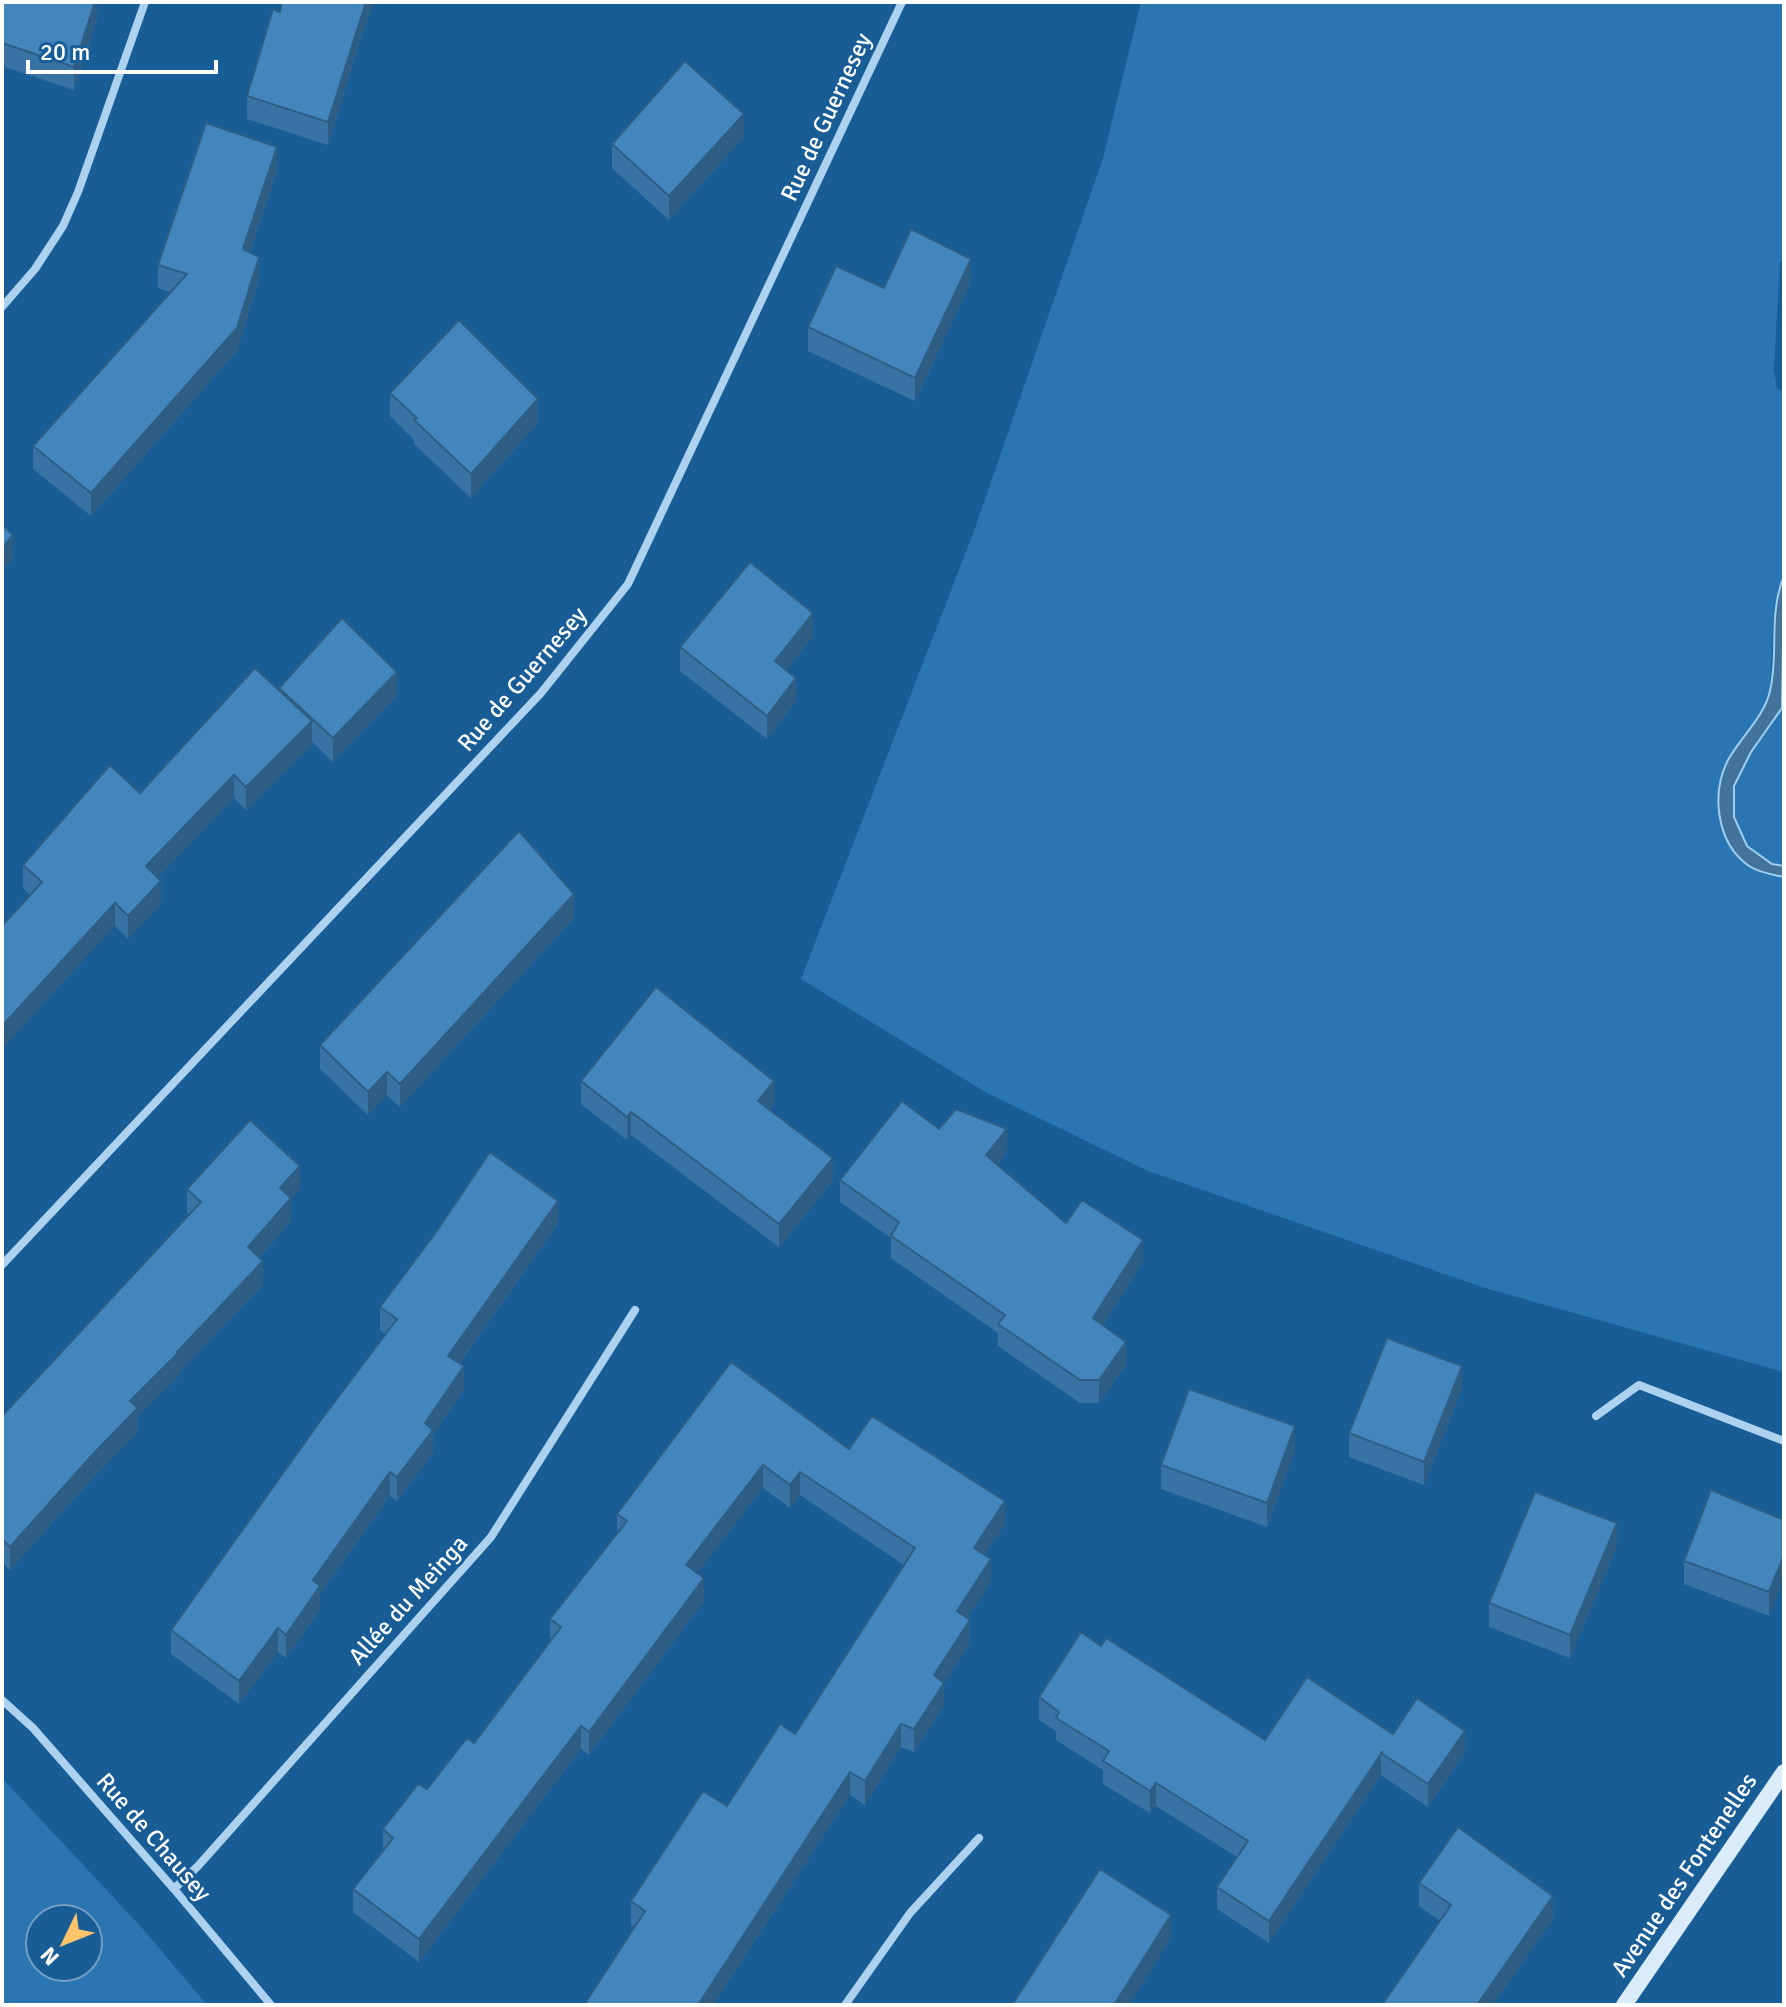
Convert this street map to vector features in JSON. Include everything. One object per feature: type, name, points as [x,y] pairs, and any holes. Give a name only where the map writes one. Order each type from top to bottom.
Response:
[{"type":"street","points":[[2,307],[35,269],[63,226],[145,2]]},
{"type":"street","name":"Rue de Guernesey","points":[[2,1265],[541,693],[628,584],[902,2]]},
{"type":"street","name":"Allée du Meinga","points":[[174,1889],[213,1850],[491,1537],[635,1310]]},
{"type":"street","points":[[1596,1416],[1639,1385],[1784,1441]]},
{"type":"street","name":"Rue de Chausey","points":[[2,1700],[33,1728],[271,2005]]},
{"type":"street","name":"Avenue des Fontenelles","points":[[1624,2005],[1784,1772]]},
{"type":"street","points":[[845,2005],[910,1913],[979,1838]]},
{"type":"shaded area","points":[[1141,2],[1784,2],[1784,262],[1780,262],[1774,369],[1777,389],[1784,391],[1784,576],[1774,609],[1770,691],[1764,708],[1727,762],[1721,826],[1776,876],[1784,877],[1784,1372],[1485,1288],[1148,1171],[987,1093],[801,979],[974,531],[1103,158]]},
{"type":"shaded area","points":[[1784,576],[1782,708],[1751,752],[1734,786],[1734,817],[1747,846],[1772,864],[1784,866],[1784,877],[1757,870],[1738,856],[1723,831],[1718,802],[1719,787],[1728,760],[1758,718],[1770,691],[1776,605]]},
{"type":"shaded area","points":[[1784,698],[1784,866],[1764,859],[1748,846],[1741,834],[1734,805],[1743,767]]},
{"type":"shaded area","points":[[2,1778],[144,1930],[207,2005],[2,2005]]},
{"type":"building","points":[[2,2],[95,2],[74,67],[2,43]]},
{"type":"building","points":[[282,2],[366,2],[328,122],[247,96],[273,9],[280,12]]},
{"type":"building","points":[[685,61],[744,114],[669,196],[612,144]]},
{"type":"building","points":[[206,123],[277,147],[243,249],[259,257],[237,328],[91,493],[33,446],[187,274],[158,265]]},
{"type":"building","points":[[911,229],[971,259],[915,378],[808,327],[836,266],[884,288]]},
{"type":"building","points":[[459,320],[538,399],[471,474],[390,393]]},
{"type":"building","points":[[2,525],[13,535],[2,548]]},
{"type":"building","points":[[750,562],[813,613],[775,661],[796,678],[767,716],[680,647]]},
{"type":"building","points":[[342,618],[397,672],[333,738],[279,688]]},
{"type":"building","points":[[255,668],[312,721],[246,787],[234,775],[146,866],[161,881],[128,916],[115,903],[2,1026],[2,926],[42,882],[23,865],[110,765],[140,793]]},
{"type":"building","points":[[519,831],[574,894],[400,1084],[387,1072],[368,1092],[320,1045]]},
{"type":"building","points":[[656,987],[774,1081],[758,1101],[833,1158],[779,1224],[631,1112],[627,1117],[581,1081]]},
{"type":"building","points":[[902,1101],[939,1129],[956,1109],[1007,1129],[986,1155],[1066,1223],[1082,1200],[1143,1240],[1093,1318],[1126,1342],[1099,1380],[1080,1380],[998,1324],[1005,1315],[891,1236],[899,1222],[840,1180]]},
{"type":"building","points":[[250,1120],[300,1166],[280,1188],[291,1198],[248,1247],[263,1261],[130,1401],[138,1408],[10,1547],[2,1539],[2,1416],[201,1202],[187,1189]]},
{"type":"building","points":[[490,1152],[558,1201],[448,1356],[464,1366],[425,1423],[433,1430],[397,1477],[390,1472],[313,1580],[320,1586],[286,1635],[278,1628],[239,1681],[171,1630],[397,1319],[380,1307]]},
{"type":"building","points":[[1387,1338],[1462,1366],[1424,1462],[1349,1433]]},
{"type":"building","points":[[731,1362],[849,1449],[872,1416],[1005,1501],[974,1548],[991,1559],[957,1611],[970,1620],[934,1675],[944,1683],[914,1729],[901,1724],[865,1781],[850,1772],[698,2005],[584,2005],[645,1911],[631,1901],[703,1791],[727,1806],[780,1724],[795,1734],[915,1548],[800,1472],[790,1485],[763,1465],[686,1565],[704,1578],[589,1732],[581,1726],[419,1939],[353,1889],[393,1838],[383,1829],[418,1784],[427,1789],[467,1738],[474,1743],[561,1627],[550,1619],[627,1521],[617,1514]]},
{"type":"building","points":[[1189,1389],[1295,1426],[1267,1503],[1161,1465]]},
{"type":"building","points":[[1711,1490],[1784,1520],[1784,1555],[1769,1592],[1684,1561]]},
{"type":"building","points":[[1535,1492],[1617,1523],[1570,1635],[1489,1603]]},
{"type":"building","points":[[1081,1632],[1101,1646],[1106,1638],[1265,1740],[1307,1677],[1393,1734],[1417,1698],[1465,1731],[1428,1784],[1381,1753],[1269,1921],[1217,1887],[1248,1841],[1156,1783],[1150,1791],[1103,1761],[1109,1751],[1056,1718],[1059,1712],[1039,1697]]},
{"type":"building","points":[[1458,1827],[1553,1896],[1477,2005],[1382,2005],[1451,1905],[1419,1883]]},
{"type":"building","points":[[1100,1869],[1171,1915],[1114,2005],[1012,2005]]}]
